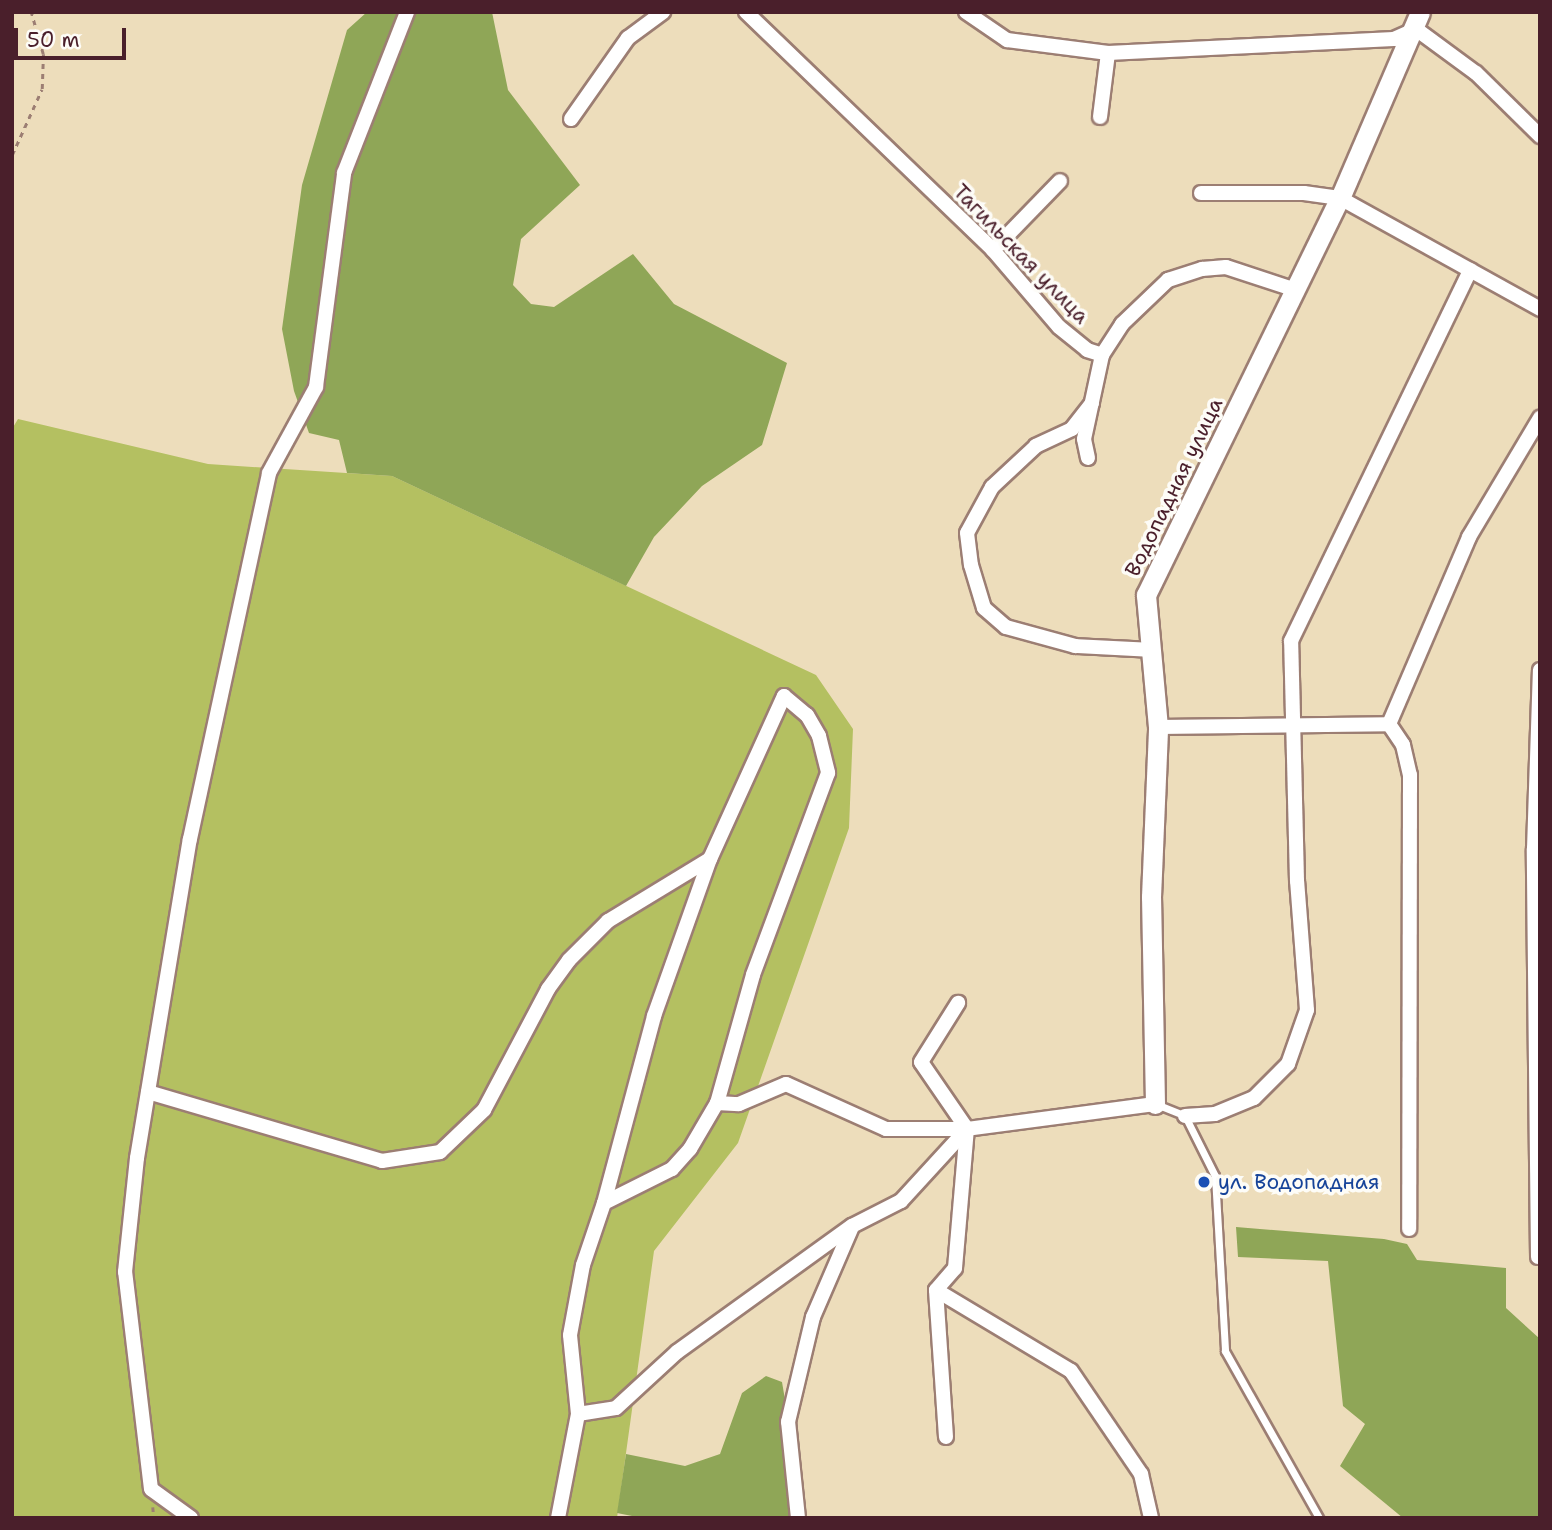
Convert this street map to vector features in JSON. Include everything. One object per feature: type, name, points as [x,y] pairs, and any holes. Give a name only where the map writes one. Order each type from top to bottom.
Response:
[{"type":"street","points":[[191,1518],[151,1489],[125,1272],[148,1092],[190,839],[270,473],[316,387],[344,173],[407,12]]},
{"type":"street","points":[[571,119],[628,38],[663,12]]},
{"type":"street","name":"Тагильская улица","points":[[746,12],[993,250],[1059,327],[1087,350],[1102,355],[1122,324],[1168,280],[1202,269],[1226,267],[1296,290]]},
{"type":"street","points":[[966,12],[1007,40],[1108,53],[1394,39],[1418,21],[1540,136]]},
{"type":"street","name":"Водопадная улица","points":[[1155,1104],[1151,897],[1158,727],[1146,595],[1340,198],[1418,21]]},
{"type":"street","points":[[1100,117],[1108,53]]},
{"type":"street","points":[[993,250],[1060,181]]},
{"type":"street","points":[[1202,193],[1304,193],[1340,198],[1540,309]]},
{"type":"street","points":[[1185,1116],[1215,1114],[1254,1098],[1288,1064],[1307,1010],[1297,881],[1292,641],[1470,270]]},
{"type":"street","points":[[1088,458],[1084,439],[1102,355]]},
{"type":"street","points":[[1092,402],[1072,429],[1036,446],[992,487],[967,533],[971,565],[984,608],[1006,627],[1075,646],[1151,650]]},
{"type":"street","points":[[1389,724],[1469,537],[1540,418]]},
{"type":"street","points":[[1538,1257],[1534,849],[1540,670]]},
{"type":"street","points":[[558,1518],[578,1414],[571,1323],[583,1265],[604,1203],[654,1016],[710,859],[784,696],[807,715],[818,736],[828,773],[753,975],[718,1103],[690,1149],[672,1168],[604,1203]]},
{"type":"street","points":[[1158,727],[1389,724]]},
{"type":"street","points":[[1389,724],[1403,745],[1410,775],[1409,1229]]},
{"type":"street","points":[[148,1092],[382,1161],[440,1152],[484,1110],[548,989],[569,960],[608,920],[710,859]]},
{"type":"street","points":[[946,1437],[936,1290],[955,1268],[967,1129],[920,1062],[958,1003]]},
{"type":"street","points":[[718,1103],[739,1104],[786,1084],[886,1129],[967,1129],[1155,1104]]},
{"type":"street","points":[[578,1414],[615,1408],[677,1352],[852,1226],[901,1201],[967,1129]]},
{"type":"street","points":[[799,1518],[788,1422],[813,1317],[852,1226]]},
{"type":"street","points":[[936,1290],[1071,1371],[1141,1474],[1152,1518]]},
{"type":"lane","points":[[1155,1104],[1185,1116],[1215,1176],[1225,1351],[1319,1518]]},
{"type":"path","points":[[12,155],[42,89],[43,54],[31,12]]},
{"type":"green space","points":[[367,12],[492,12],[508,90],[580,185],[521,239],[513,285],[531,304],[554,307],[633,254],[674,304],[787,363],[762,445],[702,486],[654,537],[626,586],[392,476],[347,473],[339,440],[309,433],[294,391],[282,329],[302,185],[347,30]]},
{"type":"green space","points":[[18,419],[208,464],[392,476],[816,675],[853,729],[849,828],[738,1143],[654,1251],[617,1518],[12,1518],[12,429]]},
{"type":"green space","points":[[1236,1227],[1384,1239],[1407,1244],[1417,1260],[1506,1268],[1506,1308],[1540,1339],[1540,1518],[1403,1518],[1340,1466],[1365,1424],[1343,1406],[1328,1261],[1238,1257]]},
{"type":"green space","points":[[766,1376],[782,1382],[805,1518],[642,1518],[617,1513],[626,1454],[685,1466],[720,1454],[742,1393]]},
{"type":"place","name":"ул. Водопадная","points":[[1204,1182]]}]
